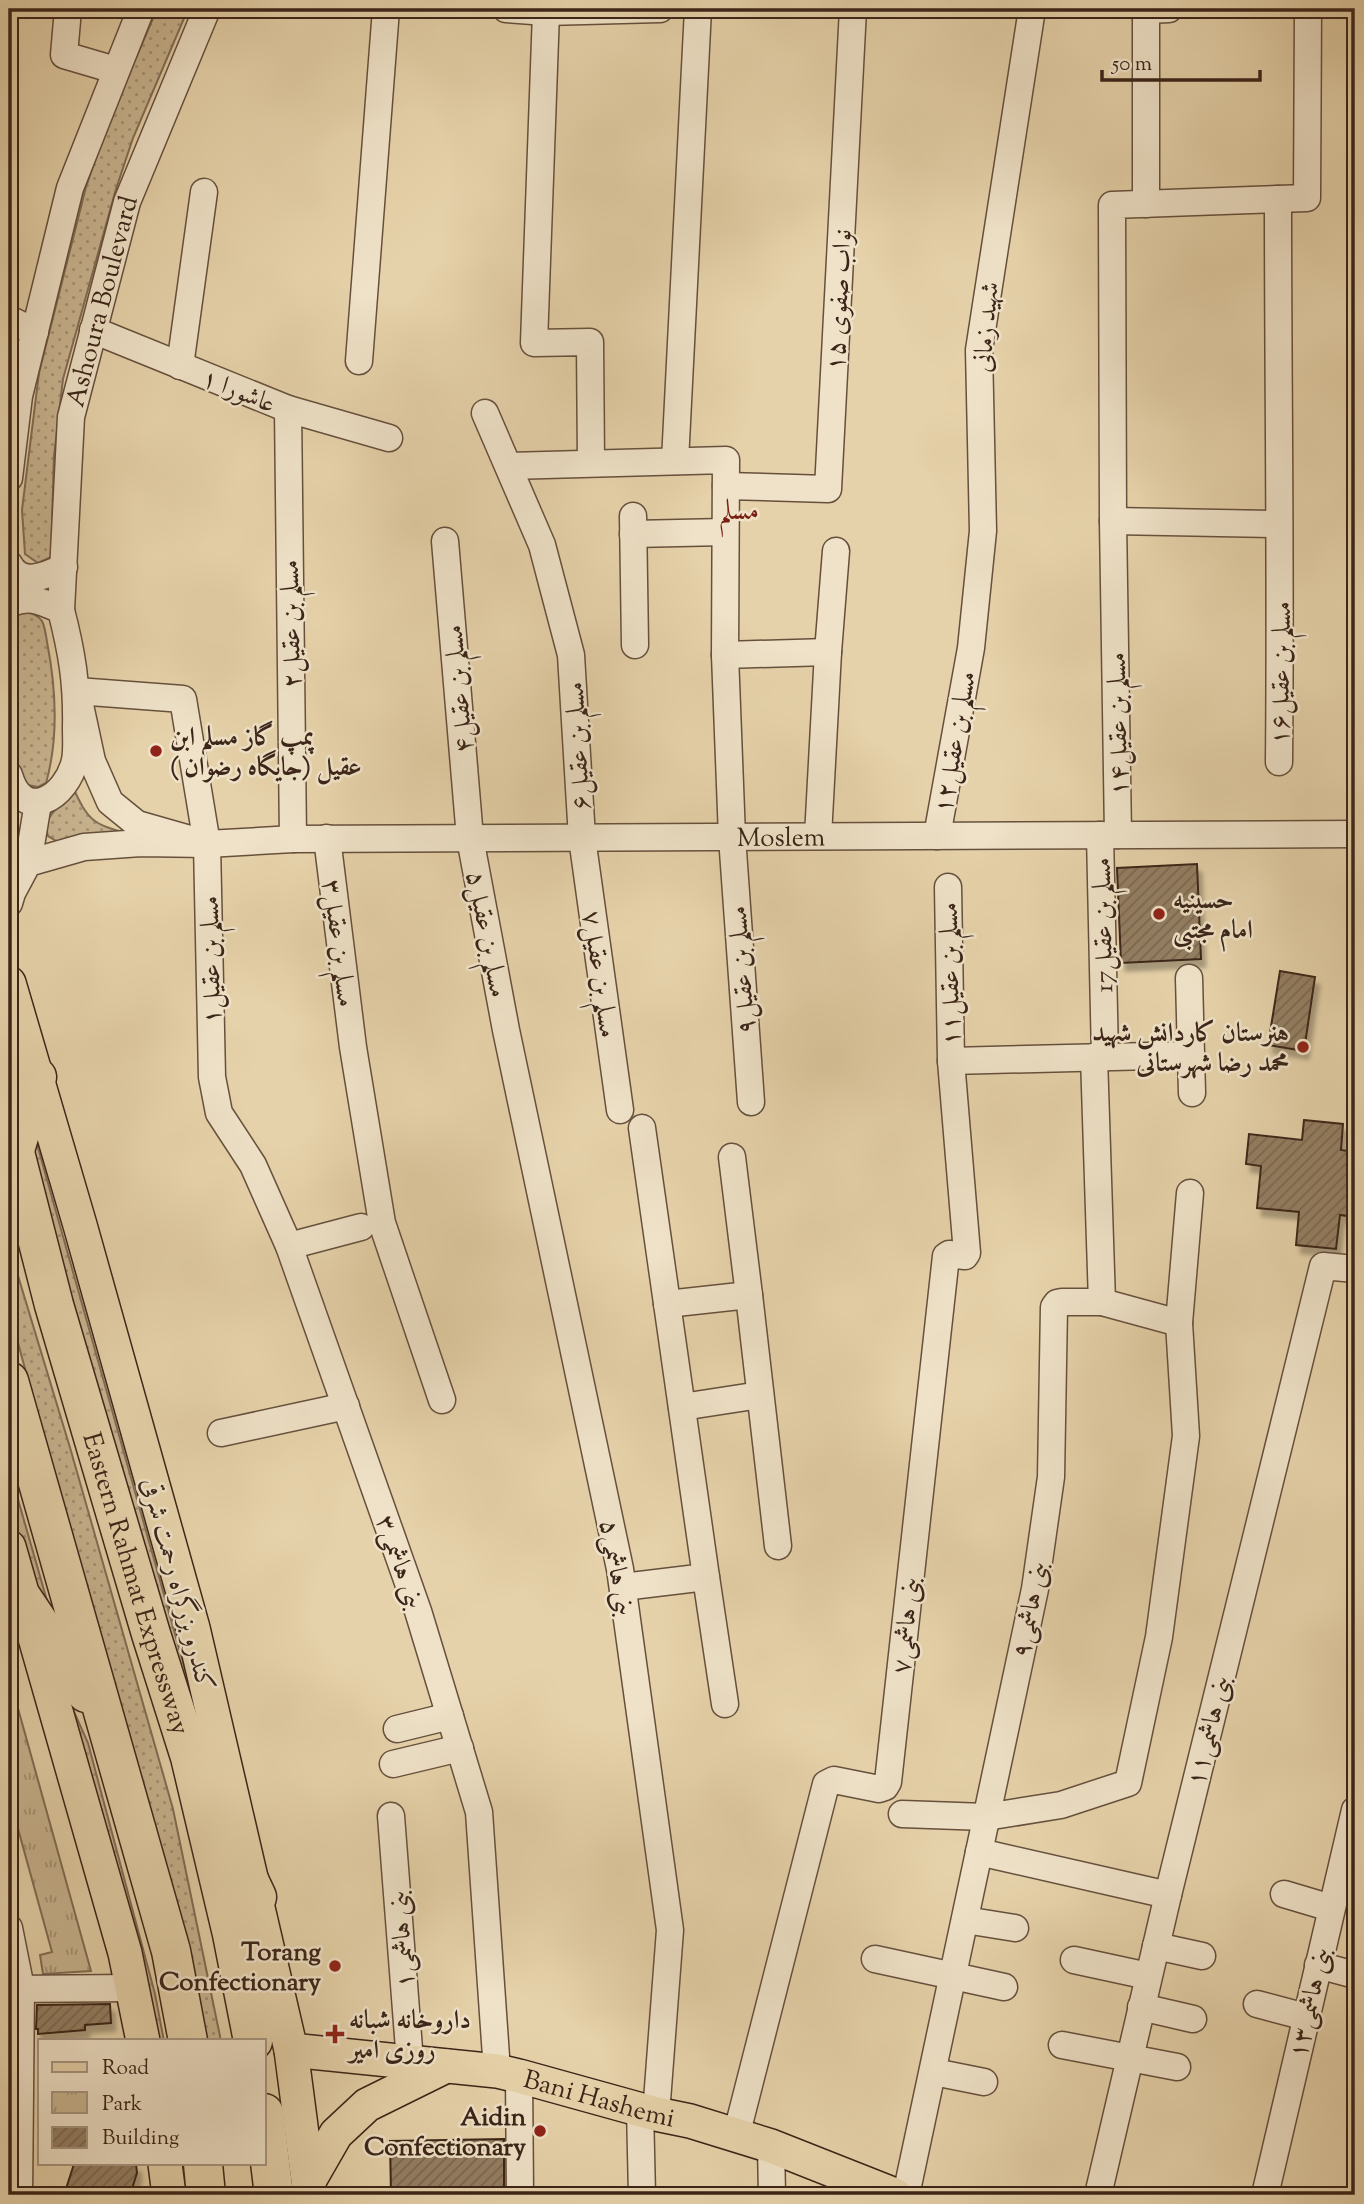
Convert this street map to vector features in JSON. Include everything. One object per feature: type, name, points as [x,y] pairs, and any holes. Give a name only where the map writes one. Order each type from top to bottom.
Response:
[{"type":"highway","points":[[12,1140],[37,1077]]},
{"type":"highway","name":"Eastern Rahmat Expressway","points":[[12,1140],[54,1305],[190,1757],[232,1934],[253,2039]]},
{"type":"highway","points":[[9,1381],[171,1951],[188,2039]]},
{"type":"highway","points":[[23,1599],[107,1724]]},
{"type":"highway","points":[[190,1757],[257,1897]]},
{"type":"highway","points":[[266,2118],[298,2191]]},
{"type":"highway","points":[[204,2166],[206,2195]]},
{"type":"main road","name":"کندرو بزرگراه رحمت شرقی","points":[[9,983],[193,1628],[291,2050],[298,2191]]},
{"type":"main road","points":[[9,1547],[121,1940],[143,2039]]},
{"type":"main road","name":"Bani Hashemi","points":[[291,2050],[508,2073],[690,2121],[772,2146],[895,2195]]},
{"type":"main road","points":[[298,2191],[336,2134],[367,2105],[446,2066]]},
{"type":"main road","points":[[165,2166],[169,2195]]},
{"type":"street","points":[[68,9],[64,55],[115,70]]},
{"type":"street","points":[[9,478],[19,396],[69,188],[141,9]]},
{"type":"street","name":"Ashoura Boulevard","points":[[77,691],[72,652],[61,610],[71,417],[127,202],[207,9]]},
{"type":"street","points":[[359,361],[386,9]]},
{"type":"street","points":[[506,9],[546,12],[660,9]]},
{"type":"street","points":[[675,461],[698,9]]},
{"type":"street","name":"نواب صفوی ۱۵","points":[[726,486],[828,489],[853,9]]},
{"type":"street","name":"شهید زمانی","points":[[971,648],[983,531],[979,350],[1032,9]]},
{"type":"street","points":[[1169,9],[1146,10],[1146,204],[1307,198],[1308,9]]},
{"type":"street","points":[[546,12],[534,343],[590,342],[591,464]]},
{"type":"street","points":[[180,366],[204,192]]},
{"type":"street","name":"مسلم بن عقیل۱۶","points":[[1278,199],[1278,524],[1281,583],[1279,762]]},
{"type":"street","name":"مسلم بن عقیل۱۴","points":[[1109,835],[1115,612],[1112,205],[1146,204]]},
{"type":"street","points":[[9,319],[35,332]]},
{"type":"street","name":"عاشورا ۱","points":[[93,330],[288,409],[389,438]]},
{"type":"street","name":"مسلم بن عقیل۲","points":[[288,409],[293,839]]},
{"type":"street","name":"مسلم بن عقیل۶","points":[[485,413],[542,545],[571,655],[582,838]]},
{"type":"street","points":[[509,466],[726,460],[726,486]]},
{"type":"street","name":"مسلم بن عقیل۹","points":[[726,486],[725,654],[732,837],[751,1102]]},
{"type":"street","points":[[1113,521],[1278,524]]},
{"type":"street","points":[[635,645],[633,525],[725,532]]},
{"type":"street","name":"مسلم بن عقیل۴","points":[[445,541],[470,838]]},
{"type":"street","points":[[818,836],[836,551]]},
{"type":"street","points":[[9,564],[25,578],[43,578],[64,568]]},
{"type":"street","points":[[9,604],[23,599],[38,600],[61,610]]},
{"type":"street","name":"مسلم بن عقیل۱۲","points":[[937,836],[971,648]]},
{"type":"street","points":[[725,654],[828,652]]},
{"type":"street","points":[[9,775],[12,788],[24,798],[38,803],[62,789],[75,762],[77,691]]},
{"type":"street","points":[[77,691],[92,761],[110,802],[137,824],[208,844]]},
{"type":"street","name":"مسلم بن عقیل۱","points":[[77,691],[183,699],[208,844],[212,1077]]},
{"type":"street","points":[[9,903],[28,863],[38,803]]},
{"type":"street","name":"مسلم بن عقیل17","points":[[1099,1057],[1109,835]]},
{"type":"street","name":"Moslem","points":[[208,844],[327,838],[1355,835]]},
{"type":"street","name":"مسلم بن عقیل۳","points":[[327,838],[353,1047],[382,1223],[442,1400]]},
{"type":"street","name":"مسلم بن عقیل۵","points":[[470,838],[506,1030]]},
{"type":"street","name":"مسلم بن عقیل۷","points":[[582,838],[620,1110]]},
{"type":"street","points":[[28,863],[84,847],[141,843],[208,844]]},
{"type":"street","name":"مسلم بن عقیل۱۱","points":[[948,887],[951,1061]]},
{"type":"street","points":[[1189,978],[1192,1093]]},
{"type":"street","name":"بنی هاشمی۵","points":[[506,1030],[623,1587],[670,1930],[648,2112],[642,2195]]},
{"type":"street","points":[[951,1061],[1191,1055]]},
{"type":"street","points":[[1099,1057],[1102,1302],[1179,1323]]},
{"type":"street","name":"بنی هاشمی۷","points":[[736,2136],[826,1784],[834,1780],[879,1789],[885,1787],[888,1782],[946,1256],[965,1256],[967,1253],[951,1061]]},
{"type":"street","name":"بنی هاشمی۳","points":[[212,1077],[219,1113],[253,1165],[289,1246],[418,1611],[479,1812],[520,2195]]},
{"type":"street","points":[[642,1128],[725,1704]]},
{"type":"street","points":[[732,1157],[778,1546]]},
{"type":"street","points":[[902,1814],[986,1817],[1061,1805],[1128,1783],[1159,1637],[1186,1436],[1179,1323],[1190,1193]]},
{"type":"street","points":[[289,1246],[361,1227]]},
{"type":"street","name":"بنی هاشمی۱۱","points":[[1098,2195],[1148,1976],[1323,1266],[1355,1269]]},
{"type":"street","points":[[667,1304],[748,1295]]},
{"type":"street","name":"بنی هاشمی۹","points":[[906,2195],[1035,1589],[1049,1489],[1054,1307],[1062,1302],[1102,1302]]},
{"type":"street","points":[[682,1407],[760,1395]]},
{"type":"street","points":[[221,1433],[346,1406]]},
{"type":"street","points":[[623,1587],[706,1577]]},
{"type":"street","points":[[397,1729],[450,1716]]},
{"type":"street","points":[[393,1764],[460,1748]]},
{"type":"street","name":"بنی هاشمی۱","points":[[391,1816],[410,2062]]},
{"type":"street","name":"بنی هاشمی۱۳","points":[[1265,2195],[1331,1908],[1347,1877],[1354,1820]]},
{"type":"street","points":[[979,1852],[1168,1895]]},
{"type":"street","points":[[1284,1894],[1331,1908]]},
{"type":"street","points":[[965,1920],[1015,1928]]},
{"type":"street","points":[[9,1928],[15,1988],[19,2195]]},
{"type":"street","points":[[1156,1946],[1202,1956]]},
{"type":"street","points":[[875,1959],[1004,1987]]},
{"type":"street","points":[[1074,1960],[1148,1976]]},
{"type":"street","points":[[1318,1965],[1355,1975]]},
{"type":"street","points":[[15,1988],[133,1988]]},
{"type":"street","points":[[1258,2004],[1306,2017]]},
{"type":"street","points":[[1142,2007],[1193,2019]]},
{"type":"street","points":[[1062,2045],[1177,2067]]},
{"type":"street","points":[[934,2072],[984,2082]]},
{"type":"street","points":[[772,2146],[772,2195]]},
{"type":"green space","points":[[157,9],[188,9],[133,138],[63,379],[54,456],[51,557],[38,563],[25,554],[22,510],[39,373],[86,187],[108,123]]},
{"type":"green space","points":[[23,612],[36,615],[43,623],[54,695],[50,766],[46,783],[38,787],[28,785],[21,773],[11,731],[9,637],[15,615]]},
{"type":"green space","points":[[72,785],[83,808],[94,820],[101,825],[133,835],[58,842],[48,836],[45,824]]},
{"type":"green space","points":[[33,1130],[223,1804],[204,1761],[30,1151]]},
{"type":"green space","points":[[9,1246],[71,1451],[173,1809],[221,2039],[204,2039],[9,1309]]},
{"type":"green space","points":[[9,1468],[52,1618],[33,1588],[9,1504]]},
{"type":"green space","points":[[51,1660],[88,1743],[155,1994],[164,2039],[147,2039]]},
{"type":"green space","points":[[9,1676],[91,1971],[43,1974],[40,1955],[52,1952],[9,1796]]},
{"type":"building","name":"حسینیه امام مجتبی","points":[[1197,864],[1201,959],[1121,963],[1117,868]]},
{"type":"building","points":[[1280,971],[1315,977],[1304,1051],[1268,1045]]},
{"type":"building","points":[[1304,1120],[1343,1124],[1341,1150],[1355,1152],[1355,1217],[1340,1215],[1336,1249],[1296,1245],[1299,1212],[1257,1208],[1261,1166],[1246,1164],[1249,1134],[1302,1140]]},
{"type":"building","points":[[110,2004],[111,2023],[85,2025],[85,2030],[38,2034],[36,2029],[37,2005]]},
{"type":"building","points":[[504,2139],[504,2195],[391,2195],[390,2141]]},
{"type":"building","points":[[73,2166],[136,2166],[137,2173],[130,2195],[64,2195]]},
{"type":"place","name":"پمپ گاز مسلم ابن عقیل (جایگاه رضوان )","points":[[156,751]]},
{"type":"place","name":"حسینیه امام مجتبی","points":[[1159,914]]},
{"type":"place","name":"هنرستان کاردانش شهید محمد رضا شهرستانی","points":[[1303,1047]]},
{"type":"place","name":"Torang Confectionary","points":[[335,1966]]},
{"type":"place","name":"داروخانه شبانه روزی امیر","points":[[335,2034]]},
{"type":"place","name":"Aidin Confectionary","points":[[540,2131]]},
{"type":"district","name":"مسلم","points":[[739,509]]}]
